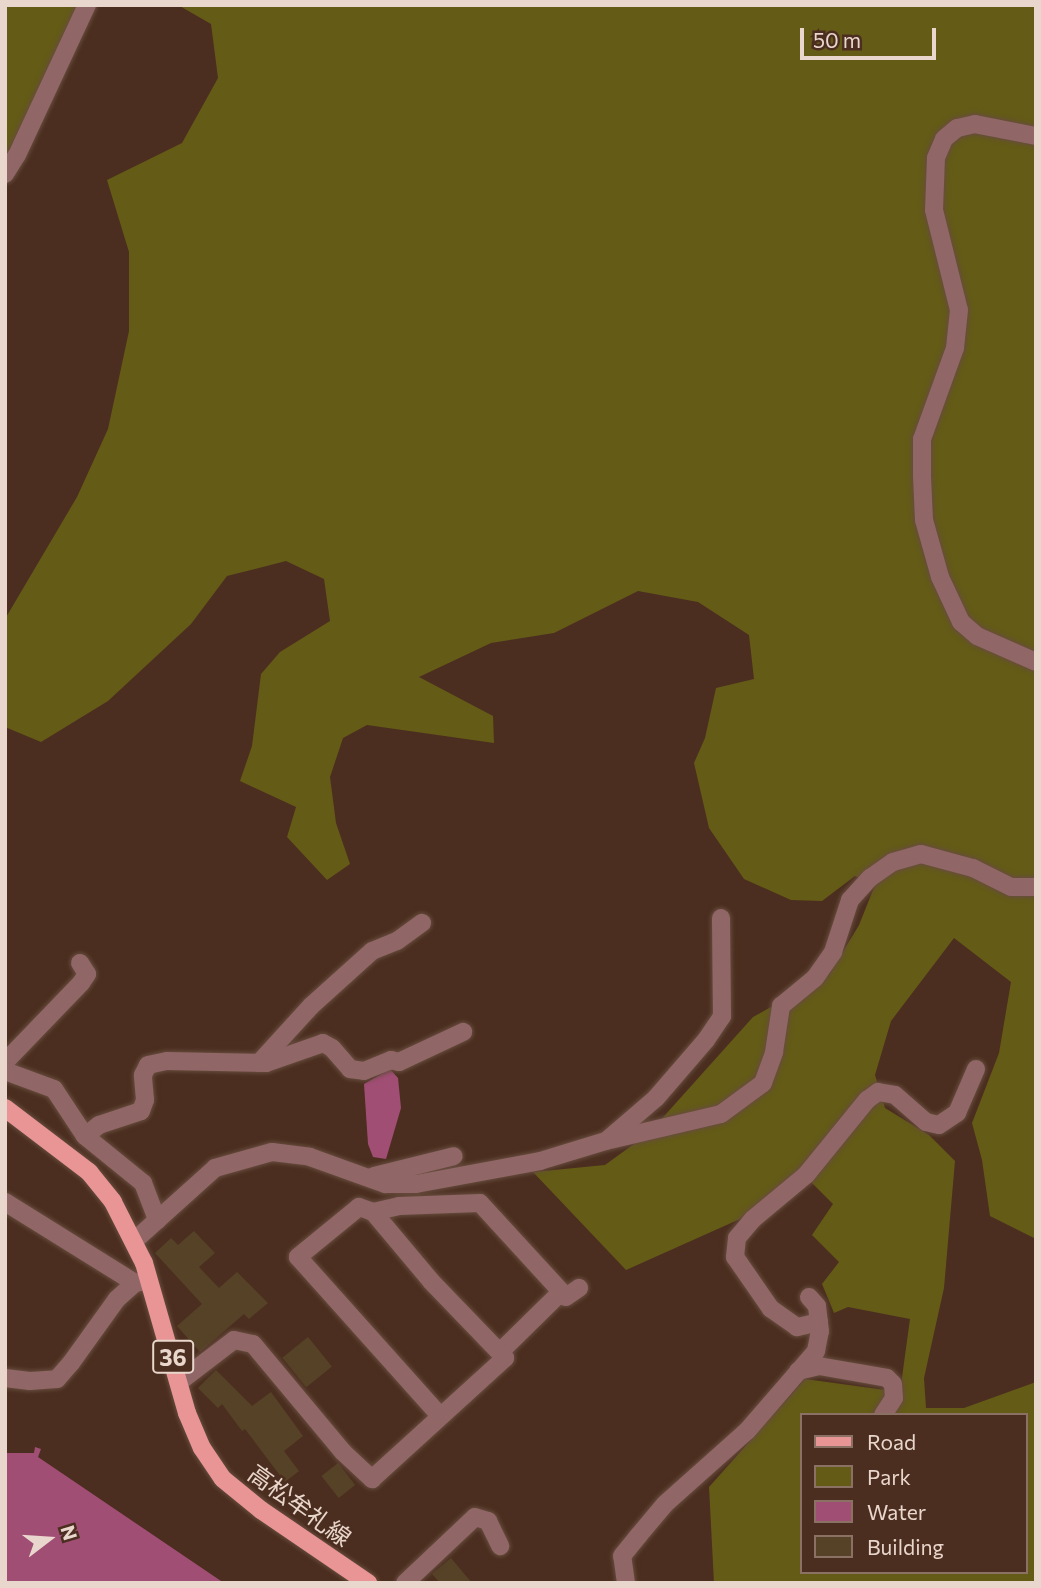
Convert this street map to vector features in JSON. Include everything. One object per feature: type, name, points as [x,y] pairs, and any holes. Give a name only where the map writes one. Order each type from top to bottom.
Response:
[{"type":"main road","name":"高松牟礼線","points":[[5,1108],[89,1172],[113,1202],[134,1241],[143,1282],[179,1382],[187,1413],[202,1448],[223,1479],[261,1510],[368,1583]]},
{"type":"street","points":[[5,174],[18,155],[87,5]]},
{"type":"street","points":[[1036,136],[975,124],[957,128],[936,158],[934,211],[959,310],[955,348],[922,439],[922,476],[923,520],[940,577],[961,622],[977,636],[1036,663]]},
{"type":"street","points":[[134,1241],[215,1168],[272,1152],[310,1157],[385,1184],[416,1184],[540,1161],[607,1141],[721,1114],[763,1083],[774,1052],[781,1006],[815,978],[833,952],[850,900],[870,878],[893,862],[921,853],[973,868],[1011,887],[1036,887]]},
{"type":"street","points":[[607,1141],[656,1098],[706,1040],[722,1016],[721,918]]},
{"type":"street","points":[[259,1063],[311,1006],[353,967],[372,951],[397,942],[422,923]]},
{"type":"street","points":[[5,1062],[81,984],[87,974],[80,963]]},
{"type":"street","points":[[85,1136],[99,1125],[141,1111],[145,1100],[144,1075],[148,1065],[167,1061],[259,1063],[323,1043],[332,1048],[351,1069],[364,1071],[391,1060],[399,1062],[463,1032]]},
{"type":"street","points":[[819,1322],[797,1327],[771,1309],[735,1257],[737,1238],[753,1219],[806,1175],[867,1100],[878,1092],[895,1095],[926,1122],[939,1125],[957,1113],[976,1069]]},
{"type":"street","points":[[5,1071],[54,1088],[85,1136],[137,1174],[149,1192],[157,1220]]},
{"type":"street","points":[[367,1177],[454,1156]]},
{"type":"street","points":[[5,1202],[143,1282],[117,1299],[57,1379],[30,1381],[5,1378]]},
{"type":"street","points":[[373,1212],[399,1206],[481,1203],[566,1297],[579,1288]]},
{"type":"street","points":[[179,1382],[234,1340],[253,1344],[343,1452],[372,1479],[505,1358],[431,1281],[373,1212],[359,1207],[298,1257],[440,1416]]},
{"type":"street","points":[[500,1352],[561,1292]]},
{"type":"street","points":[[626,1583],[622,1556],[630,1545],[665,1504],[747,1431],[816,1351],[819,1322],[817,1306],[809,1297]]},
{"type":"street","points":[[798,1371],[819,1366],[887,1378],[893,1384],[894,1398],[884,1413]]},
{"type":"street","points":[[405,1583],[475,1517],[488,1521],[500,1546]]},
{"type":"green space","points":[[5,5],[80,5],[5,158]]},
{"type":"green space","points":[[178,5],[1036,5],[1036,1239],[990,1216],[982,1160],[972,1123],[999,1053],[1011,982],[954,938],[891,1021],[875,1075],[885,1108],[929,1135],[955,1161],[944,1288],[924,1378],[926,1408],[964,1408],[1036,1382],[1036,1583],[714,1583],[709,1487],[805,1379],[900,1392],[910,1319],[848,1307],[834,1313],[822,1284],[839,1262],[812,1235],[833,1204],[802,1173],[740,1219],[626,1270],[533,1172],[605,1165],[649,1133],[753,1017],[829,975],[859,925],[875,885],[855,876],[822,901],[791,900],[744,879],[709,828],[694,763],[705,738],[716,688],[754,679],[749,635],[698,602],[638,591],[554,633],[491,643],[419,677],[493,716],[494,743],[367,725],[343,738],[330,777],[336,823],[350,864],[327,880],[287,837],[296,807],[240,781],[252,746],[261,674],[280,652],[330,621],[324,579],[286,561],[227,576],[191,624],[108,701],[41,742],[5,727],[5,619],[77,497],[108,429],[129,331],[129,252],[107,180],[182,143],[218,78],[211,24]]},
{"type":"water","points":[[390,1069],[398,1078],[401,1108],[386,1159],[373,1157],[368,1144],[364,1084]]},
{"type":"water","points":[[35,1447],[41,1449],[38,1457],[224,1583],[5,1583],[5,1453],[34,1453]]},
{"type":"building","points":[[194,1231],[215,1253],[199,1267],[219,1288],[237,1272],[268,1303],[249,1319],[244,1314],[200,1352],[177,1326],[202,1304],[155,1253],[171,1238],[178,1245]]},
{"type":"building","points":[[308,1337],[332,1367],[306,1387],[282,1358]]},
{"type":"building","points":[[216,1370],[252,1406],[271,1392],[303,1436],[284,1451],[299,1471],[285,1482],[245,1429],[242,1431],[222,1404],[218,1408],[198,1388]]},
{"type":"building","points":[[338,1463],[355,1485],[339,1498],[321,1476]]},
{"type":"building","points":[[451,1558],[472,1583],[440,1583],[432,1574]]}]
